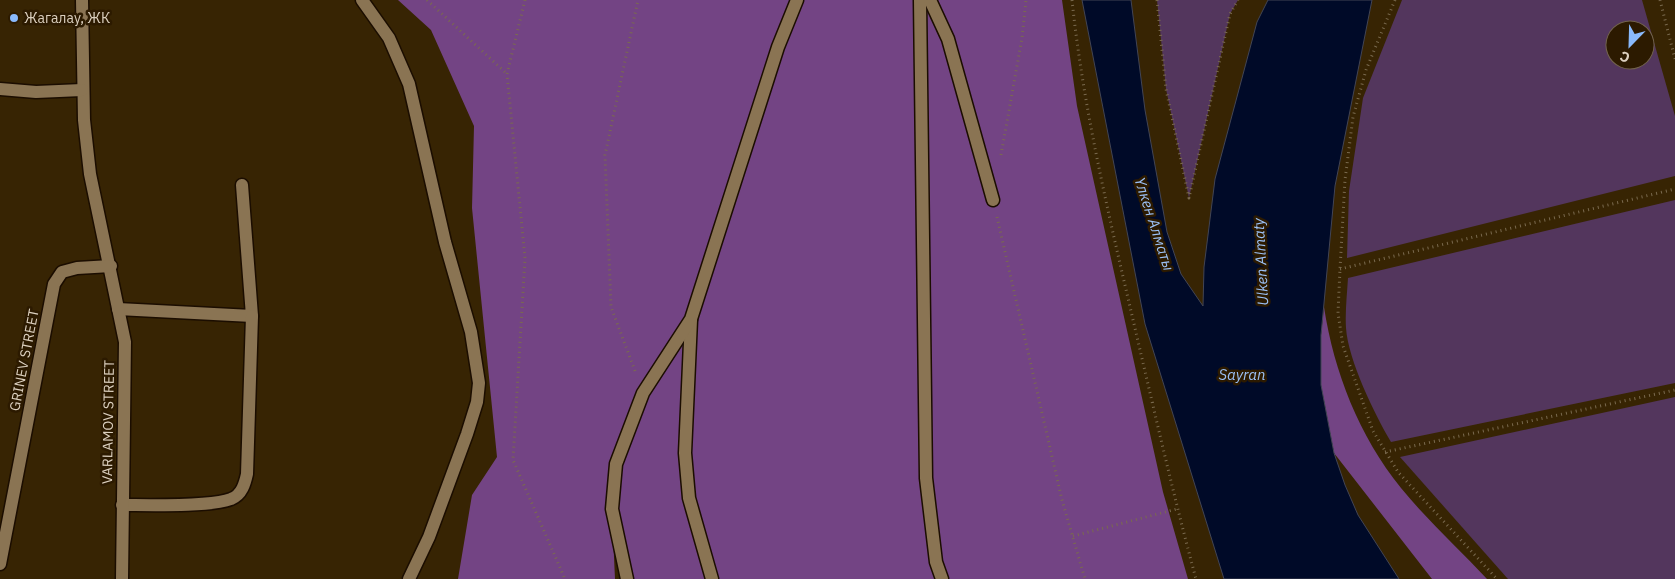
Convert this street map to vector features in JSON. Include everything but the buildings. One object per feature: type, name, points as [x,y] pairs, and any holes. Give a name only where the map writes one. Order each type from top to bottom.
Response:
[{"type":"street","name":"VARLAMOV STREET","points":[[82,0],[82,90],[90,174],[125,342],[122,579]]},
{"type":"street","points":[[362,0],[389,38],[410,84],[446,242],[471,332],[479,383],[477,402],[467,434],[429,537],[410,579]]},
{"type":"street","points":[[627,579],[612,509],[616,464],[644,392],[691,319],[778,47],[797,0]]},
{"type":"street","points":[[920,0],[926,478],[936,562],[942,579]]},
{"type":"street","points":[[930,0],[948,39],[993,200]]},
{"type":"street","points":[[0,89],[36,92],[82,90]]},
{"type":"street","points":[[122,505],[210,502],[233,499],[244,486],[247,474],[252,316],[242,185]]},
{"type":"street","name":"GRINEV STREET","points":[[0,564],[54,284],[62,272],[70,269],[110,266]]},
{"type":"street","points":[[118,309],[252,316]]},
{"type":"street","points":[[691,319],[685,453],[689,498],[712,579]]},
{"type":"path","points":[[427,0],[507,74]]},
{"type":"path","points":[[525,0],[507,74],[525,258],[513,460],[565,579]]},
{"type":"path","points":[[638,0],[605,155],[611,307],[644,392]]},
{"type":"path","points":[[1000,162],[1022,38],[1026,0]]},
{"type":"path","points":[[1072,0],[1078,52],[1091,128],[1177,509],[1196,579]]},
{"type":"path","points":[[1157,0],[1166,89],[1188,198],[1230,14],[1238,0]]},
{"type":"path","points":[[1395,0],[1366,70],[1353,117],[1345,180],[1340,269],[1338,312],[1342,346],[1373,431],[1398,472],[1497,579]]},
{"type":"path","points":[[1660,0],[1675,59]]},
{"type":"path","points":[[1340,269],[1675,189]]},
{"type":"path","points":[[993,200],[1072,536],[1085,579]]},
{"type":"path","points":[[1385,452],[1675,390]]},
{"type":"path","points":[[1072,536],[1177,509]]},
{"type":"shaded area","points":[[398,0],[1062,0],[1077,106],[1163,492],[1188,579],[629,579],[612,513],[615,579],[458,579],[472,495],[497,457],[472,208],[474,126],[431,30]]},
{"type":"shaded area","points":[[1157,0],[1238,0],[1230,14],[1189,198],[1166,89]]},
{"type":"shaded area","points":[[1402,0],[1642,0],[1648,20],[1605,20],[1605,70],[1655,70],[1655,46],[1675,116],[1675,176],[1347,258],[1349,191],[1363,98]]},
{"type":"shaded area","points":[[1675,200],[1675,383],[1391,442],[1370,403],[1357,371],[1348,341],[1346,309],[1348,278]]},
{"type":"shaded area","points":[[1324,307],[1334,355],[1350,402],[1373,447],[1386,468],[1411,500],[1487,579],[1432,579],[1334,453],[1321,386],[1321,335]]},
{"type":"shaded area","points":[[1675,397],[1675,579],[1508,579],[1400,457]]},
{"type":"water","name":"Sayran","points":[[1082,0],[1131,0],[1145,110],[1167,232],[1181,274],[1203,306],[1204,267],[1215,179],[1257,22],[1268,0],[1372,0],[1335,186],[1321,335],[1321,385],[1334,453],[1345,485],[1358,515],[1399,579],[1224,579],[1145,324]]},
{"type":"place","name":"Жагалау, ЖК","points":[[14,18]]},
{"type":"water label","name":"Үлкен Алматы","points":[[1154,224]]},
{"type":"water label","name":"Ulken Almaty","points":[[1261,262]]}]
